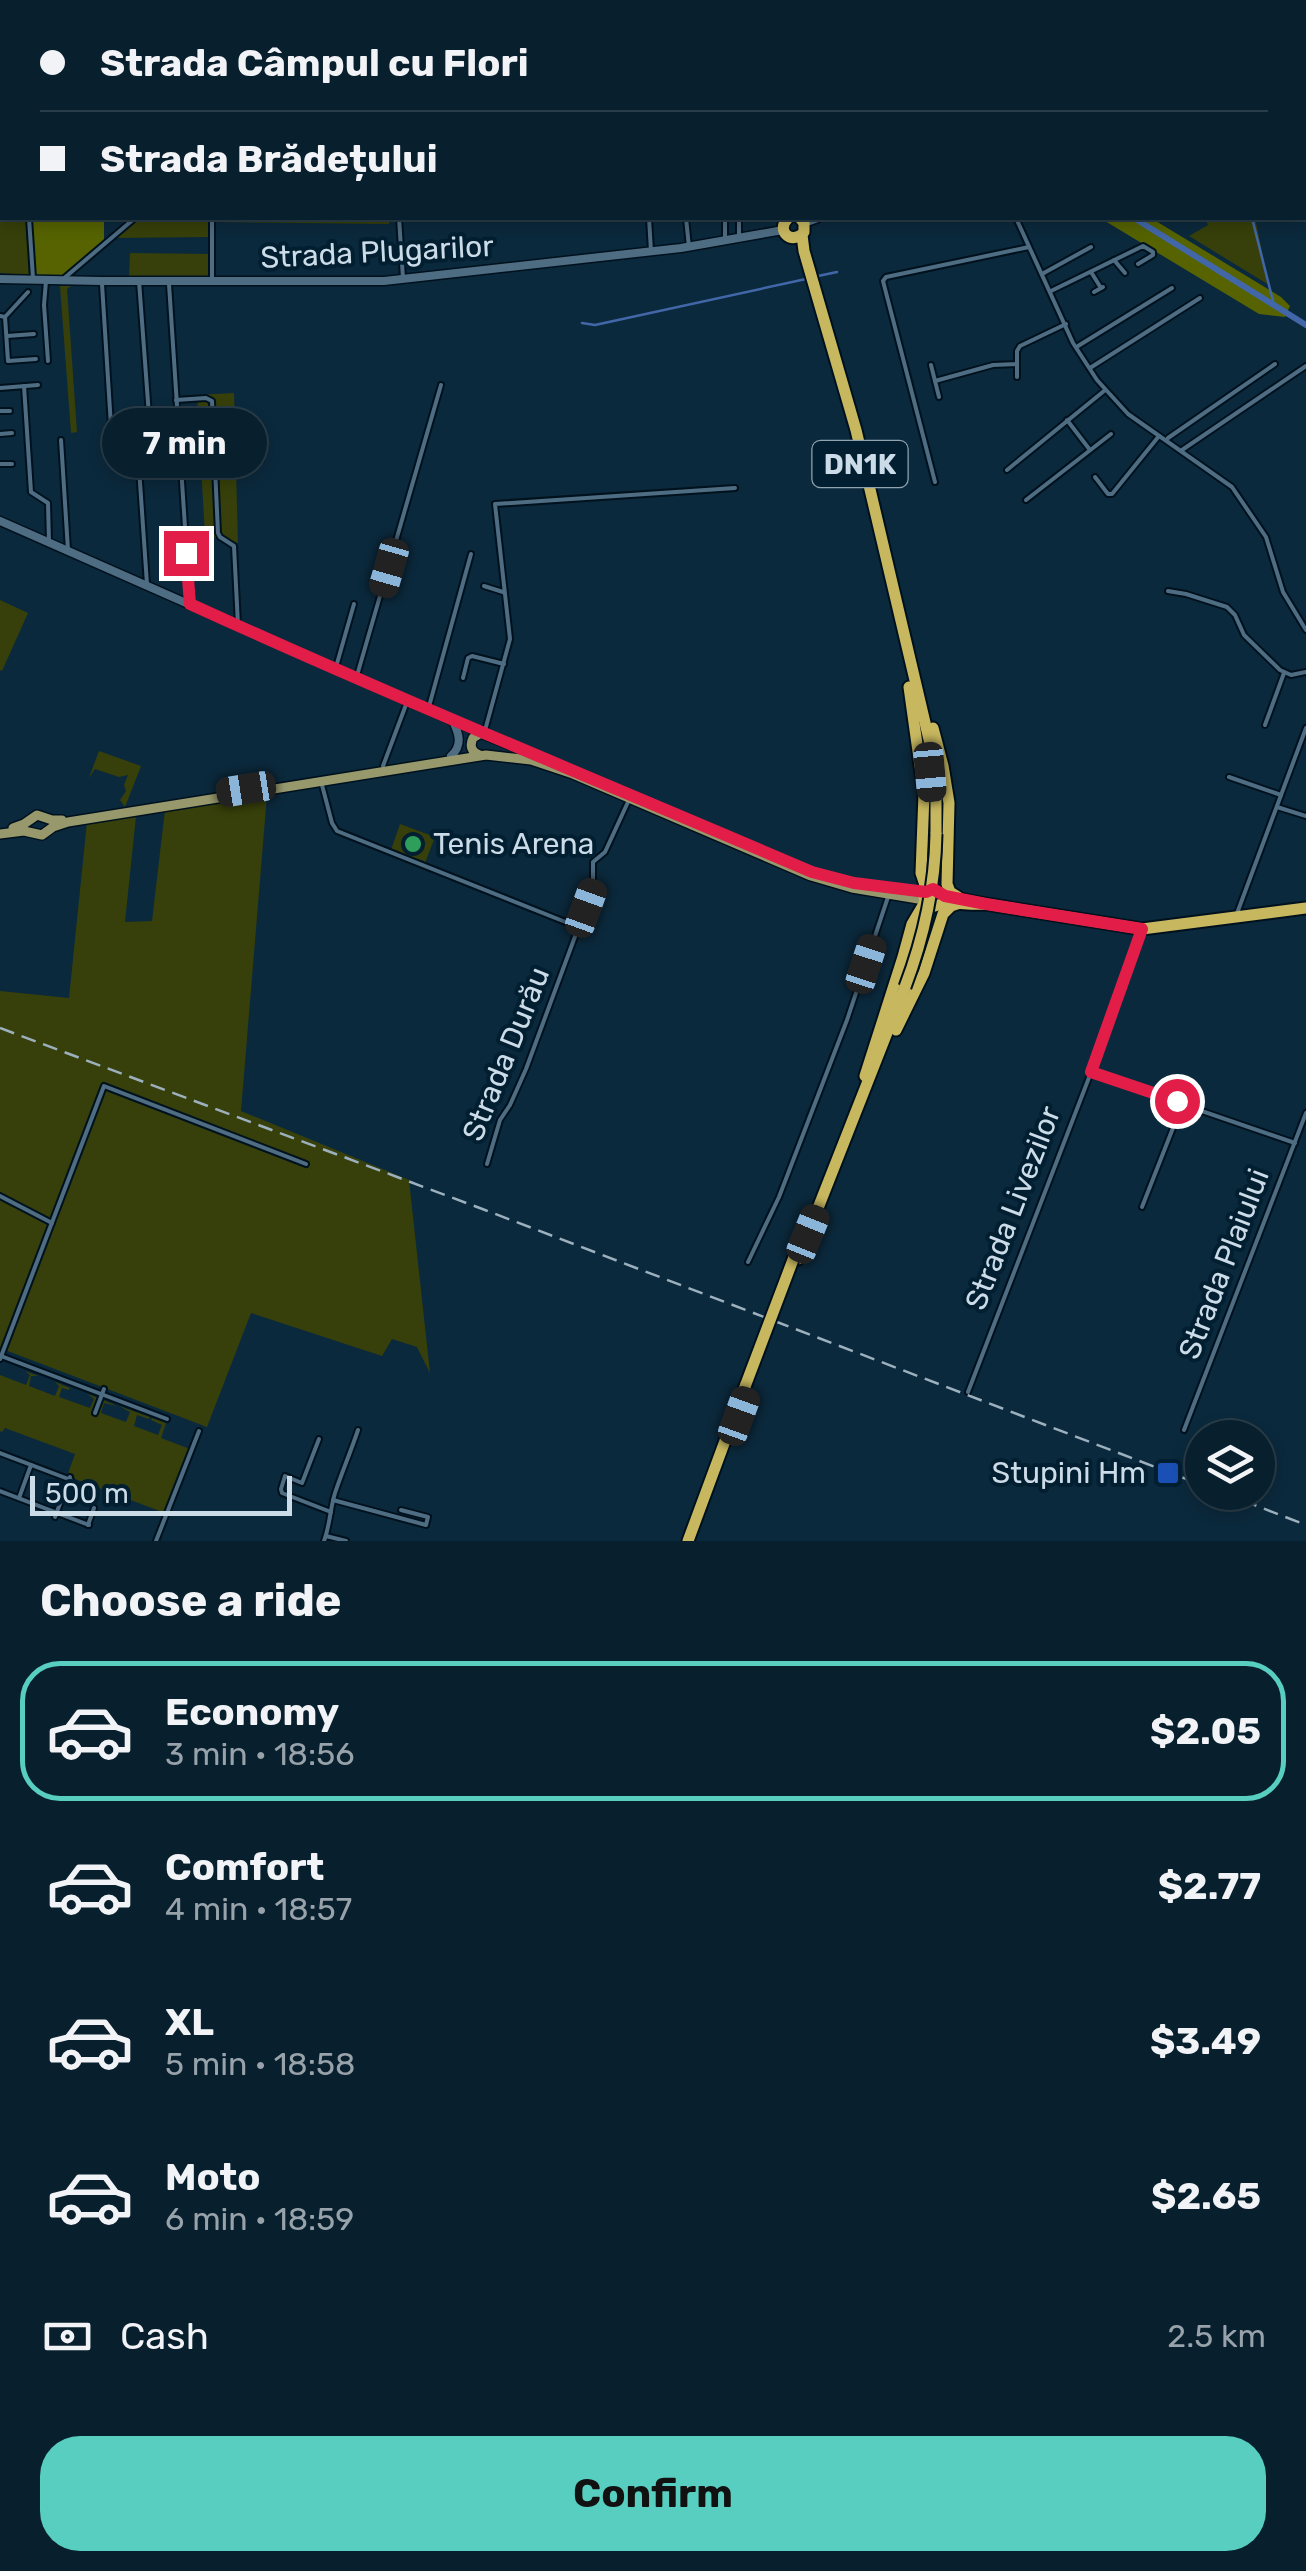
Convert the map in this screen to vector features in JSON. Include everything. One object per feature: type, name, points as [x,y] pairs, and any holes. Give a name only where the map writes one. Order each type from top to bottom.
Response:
[{"type":"highway","name":"DN1K","points":[[691,1541],[796,1258],[904,987],[926,923],[932,887],[932,760],[842,391],[795,227]]},
{"type":"highway","points":[[906,652],[924,794],[922,873],[939,924]]},
{"type":"highway","points":[[906,652],[944,766],[950,824],[946,875],[950,892],[962,901]]},
{"type":"highway","points":[[865,1086],[912,924],[946,875]]},
{"type":"highway","points":[[932,897],[1142,929],[1306,908]]},
{"type":"highway","points":[[939,924],[947,909],[962,901]]},
{"type":"highway","name":"DN1K","points":[[865,1086],[876,1073],[924,972],[939,924]]},
{"type":"main road","points":[[30,826],[38,836],[71,822],[450,759],[485,735]]},
{"type":"main road","points":[[485,735],[493,748],[485,755]]},
{"type":"main road","points":[[485,735],[812,872],[932,897]]},
{"type":"main road","points":[[471,743],[474,752],[485,755]]},
{"type":"main road","points":[[30,826],[37,815],[57,820],[384,766],[485,755],[518,757],[544,763],[630,797],[811,876],[852,888],[909,894]]},
{"type":"main road","points":[[46,818],[47,831]]},
{"type":"main road","points":[[0,832],[30,826]]},
{"type":"main road","points":[[909,894],[922,873]]},
{"type":"main road","points":[[909,894],[916,908],[912,924]]},
{"type":"street","points":[[29,220],[34,280]]},
{"type":"street","points":[[61,281],[132,220]]},
{"type":"street","points":[[212,220],[212,282]]},
{"type":"street","points":[[399,220],[402,279]]},
{"type":"street","points":[[649,220],[652,251]]},
{"type":"street","points":[[686,220],[689,247]]},
{"type":"street","points":[[724,220],[725,240]]},
{"type":"street","points":[[739,220],[739,237]]},
{"type":"street","points":[[1017,220],[1076,347],[1104,390],[1125,412],[1230,485],[1264,534],[1283,592],[1306,630]]},
{"type":"street","name":"Strada Plugarilor","points":[[0,279],[402,279],[689,247],[795,227]]},
{"type":"street","points":[[1133,240],[1154,254],[1138,264]]},
{"type":"street","points":[[936,482],[883,281],[886,276],[1029,246]]},
{"type":"street","points":[[1050,292],[1143,246]]},
{"type":"street","points":[[1042,274],[1091,247]]},
{"type":"street","points":[[1114,260],[1125,272]]},
{"type":"street","points":[[1090,272],[1102,287],[1094,292]]},
{"type":"street","points":[[46,281],[48,361]]},
{"type":"street","points":[[101,281],[111,426],[120,433],[150,429],[139,281]]},
{"type":"street","points":[[169,281],[190,604]]},
{"type":"street","points":[[1076,347],[1172,288]]},
{"type":"street","points":[[28,292],[2,316],[8,361],[36,359]]},
{"type":"street","points":[[1089,368],[1200,298]]},
{"type":"street","points":[[1017,377],[1016,350],[1066,324]]},
{"type":"street","points":[[7,336],[34,334]]},
{"type":"street","points":[[935,382],[994,365],[1017,364]]},
{"type":"street","points":[[1166,439],[1276,364]]},
{"type":"street","points":[[931,365],[939,398]]},
{"type":"street","points":[[1182,450],[1306,366]]},
{"type":"street","points":[[0,388],[38,385]]},
{"type":"street","points":[[356,679],[441,385]]},
{"type":"street","points":[[24,386],[31,492],[48,504],[49,542]]},
{"type":"street","points":[[1007,470],[1104,390]]},
{"type":"street","points":[[176,400],[212,401],[218,533],[234,546],[238,626]]},
{"type":"street","points":[[0,411],[10,411]]},
{"type":"street","points":[[1067,420],[1090,450]]},
{"type":"street","points":[[0,434],[12,433]]},
{"type":"street","points":[[1026,500],[1112,434]]},
{"type":"street","points":[[1094,478],[1112,494],[1160,435]]},
{"type":"street","points":[[61,440],[68,550]]},
{"type":"street","points":[[137,440],[147,584]]},
{"type":"street","points":[[0,464],[12,464]]},
{"type":"street","points":[[0,521],[485,735],[510,633],[495,504],[736,488]]},
{"type":"street","points":[[428,710],[472,554]]},
{"type":"street","points":[[484,586],[505,592]]},
{"type":"street","points":[[1168,591],[1230,610],[1236,614],[1244,634],[1284,673],[1306,672]]},
{"type":"street","points":[[335,670],[354,604]]},
{"type":"street","points":[[462,678],[472,656],[504,664]]},
{"type":"street","points":[[1265,724],[1284,673]]},
{"type":"street","points":[[384,766],[407,702]]},
{"type":"street","points":[[453,721],[471,743]]},
{"type":"street","points":[[450,759],[459,738],[453,721]]},
{"type":"street","points":[[1236,916],[1306,728]]},
{"type":"street","points":[[1229,778],[1281,795]]},
{"type":"street","points":[[321,780],[337,832],[574,924]]},
{"type":"street","name":"Strada Durău","points":[[487,1164],[500,1120],[526,1069],[594,888],[593,862],[605,852],[630,797]]},
{"type":"street","points":[[1276,807],[1306,816]]},
{"type":"street","points":[[748,1262],[778,1197],[847,1020],[889,893]]},
{"type":"street","name":"Strada Livezilor","points":[[968,1392],[1142,929]]},
{"type":"street","points":[[1091,1072],[1295,1143]]},
{"type":"street","points":[[167,1420],[103,1392],[0,1358],[104,1086],[306,1164]]},
{"type":"street","points":[[1142,1207],[1183,1103]]},
{"type":"street","name":"Strada Plaiului","points":[[1184,1430],[1306,1113]]},
{"type":"street","points":[[0,1196],[52,1223]]},
{"type":"street","points":[[95,1413],[103,1392]]},
{"type":"street","points":[[346,1541],[325,1538],[333,1500],[358,1430]]},
{"type":"street","points":[[156,1541],[199,1432]]},
{"type":"street","points":[[319,1439],[302,1483],[285,1476],[281,1488],[282,1493],[331,1512]]},
{"type":"street","points":[[0,1453],[70,1479],[56,1515]]},
{"type":"street","points":[[18,1498],[32,1465]]},
{"type":"street","points":[[0,1491],[88,1525],[94,1508]]},
{"type":"street","points":[[333,1500],[426,1525],[428,1517],[401,1510]]},
{"type":"green space","points":[[0,220],[27,220],[29,275],[0,273]]},
{"type":"green space","points":[[32,220],[104,220],[104,240],[62,276],[36,277]]},
{"type":"green space","points":[[136,220],[209,220],[209,237],[114,238]]},
{"type":"green space","points":[[389,220],[389,224],[215,222]]},
{"type":"green space","points":[[1103,220],[1154,220],[1290,306],[1285,317],[1259,314]]},
{"type":"green space","points":[[1206,220],[1255,220],[1269,285],[1189,236],[1208,225]]},
{"type":"green space","points":[[130,253],[211,254],[210,277],[129,276]]},
{"type":"green space","points":[[60,286],[71,286],[67,289],[77,432],[71,433]]},
{"type":"green space","points":[[234,393],[238,543],[205,535],[197,395]]},
{"type":"green space","points":[[0,600],[28,613],[2,671],[0,670]]},
{"type":"green space","points":[[99,751],[141,766],[125,807],[120,800],[128,775],[119,777],[95,769],[89,778]]},
{"type":"green space","points":[[267,795],[241,1111],[409,1180],[430,1373],[417,1347],[392,1339],[382,1356],[251,1313],[207,1427],[0,1348],[0,991],[69,998],[87,822],[136,816],[125,922],[152,921],[165,810]]},
{"type":"green space","name":"Tenis Arena","points":[[400,824],[435,837],[425,863],[391,850]]},
{"type":"green space","points":[[25,1371],[38,1376],[31,1376],[29,1386],[55,1396],[59,1386],[55,1382],[70,1388],[62,1388],[59,1397],[90,1408],[94,1399],[88,1394],[98,1398],[92,1412],[98,1414],[103,1400],[117,1406],[104,1403],[101,1413],[126,1422],[130,1412],[119,1406],[150,1417],[137,1415],[134,1426],[158,1435],[162,1425],[152,1418],[166,1423],[161,1438],[190,1449],[165,1513],[67,1476],[75,1454],[5,1428],[0,1431],[0,1375],[26,1385],[30,1375]]},
{"type":"waterway","points":[[1137,220],[1306,325]]},
{"type":"waterway","points":[[1253,220],[1274,305]]},
{"type":"waterway","points":[[818,276],[837,272]]},
{"type":"waterway","points":[[582,323],[595,325],[806,279]]},
{"type":"railway","points":[[0,1028],[1185,1478]]},
{"type":"railway","points":[[1267,1510],[1306,1525]]},
{"type":"place","name":"Tenis Arena","points":[[413,844]]},
{"type":"place","name":"Stupini Hm","points":[[1168,1473]]},
{"type":"route","points":[[186,553],[190,604],[481,734],[812,872],[854,883],[926,892],[933,889],[945,896],[986,904],[1142,929],[1091,1072],[1177,1101]]}]
